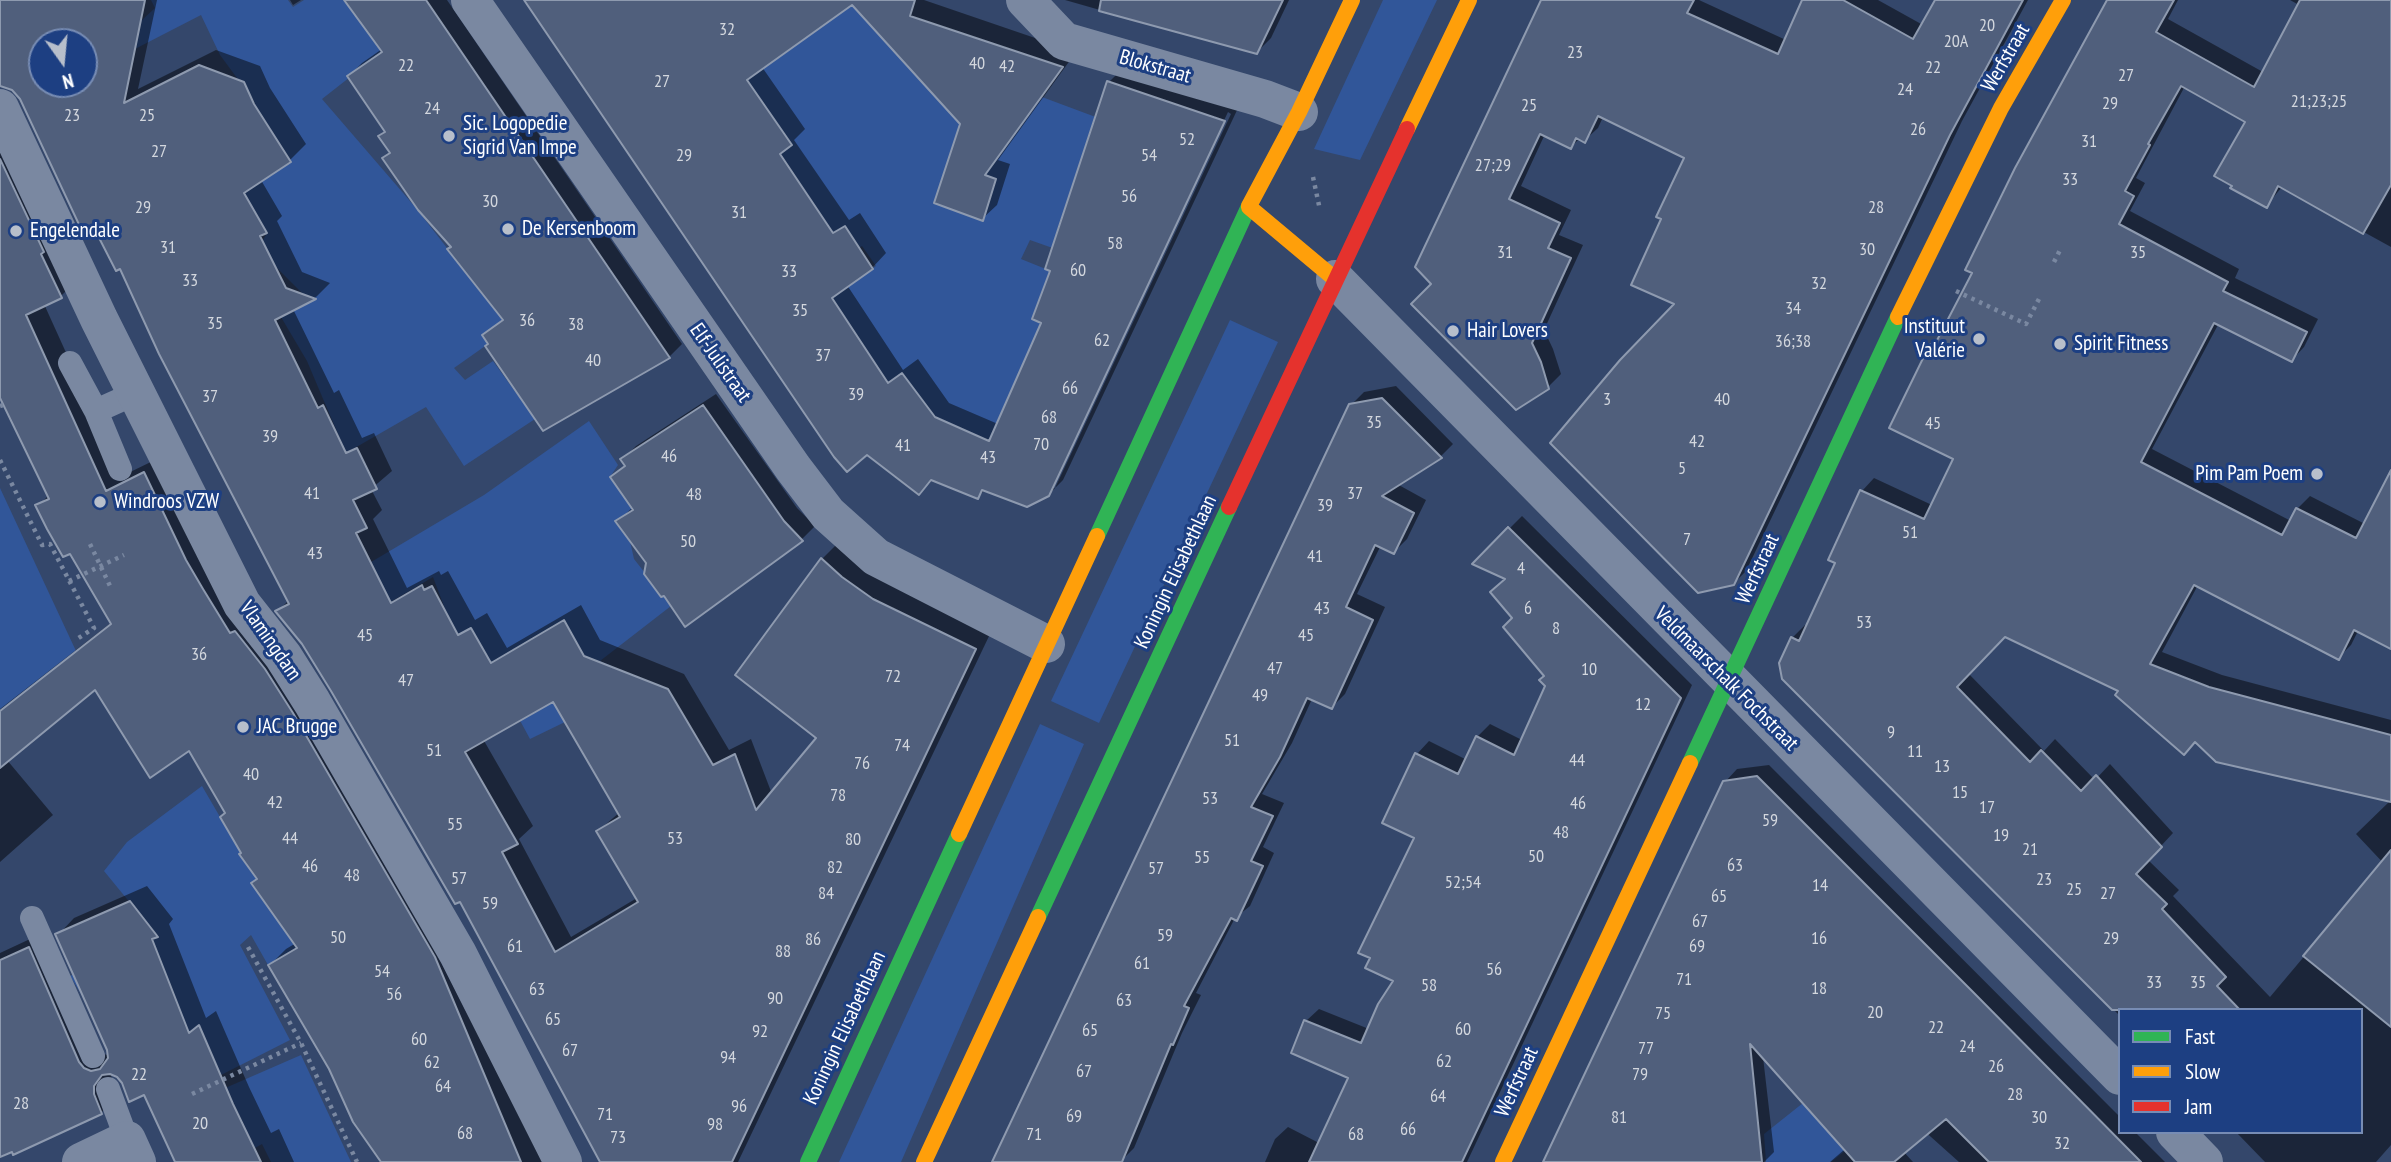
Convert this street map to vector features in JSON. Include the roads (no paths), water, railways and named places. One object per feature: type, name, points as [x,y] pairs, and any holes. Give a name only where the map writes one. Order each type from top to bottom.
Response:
[{"type":"main road","name":"Koningin Elisabethlaan","points":[[808,1162],[1250,207],[1352,0]]},
{"type":"main road","name":"Koningin Elisabethlaan","points":[[924,1162],[1335,279],[1469,0]]},
{"type":"main road","name":"Werfstraat","points":[[1503,1162],[1919,273],[2001,108],[2063,0]]},
{"type":"main road","points":[[1250,207],[1335,279]]},
{"type":"street","name":"Elf-Julistraat","points":[[470,0],[793,468],[828,514],[876,557],[1046,644]]},
{"type":"street","name":"Blokstraat","points":[[1025,0],[1064,41],[1265,99],[1299,112]]},
{"type":"street","name":"Vlamingdam","points":[[0,108],[136,393],[242,604],[283,656],[312,702],[458,954],[563,1162]]},
{"type":"street","name":"Veldmaarschalk Fochstraat","points":[[1335,279],[2118,1074]]},
{"type":"street","points":[[2177,1134],[2204,1162]]},
{"type":"street","points":[[80,1162],[132,1151]]},
{"type":"lane","points":[[70,363],[96,411],[120,469]]},
{"type":"lane","points":[[96,411],[136,393]]},
{"type":"lane","points":[[32,918],[93,1056]]},
{"type":"lane","points":[[108,1089],[132,1151]]},
{"type":"place","name":"Sic. Logopedie Sigrid Van Impe","points":[[449,136]]},
{"type":"place","name":"De Kersenboom","points":[[508,229]]},
{"type":"place","name":"Engelendale","points":[[16,231]]},
{"type":"place","name":"Hair Lovers","points":[[1453,331]]},
{"type":"place","name":"Instituut Valérie","points":[[1979,339]]},
{"type":"place","name":"Spirit Fitness","points":[[2060,344]]},
{"type":"place","name":"Pim Pam Poem","points":[[2317,474]]},
{"type":"place","name":"Windroos VZW","points":[[100,502]]},
{"type":"place","name":"JAC Brugge","points":[[243,727]]}]
